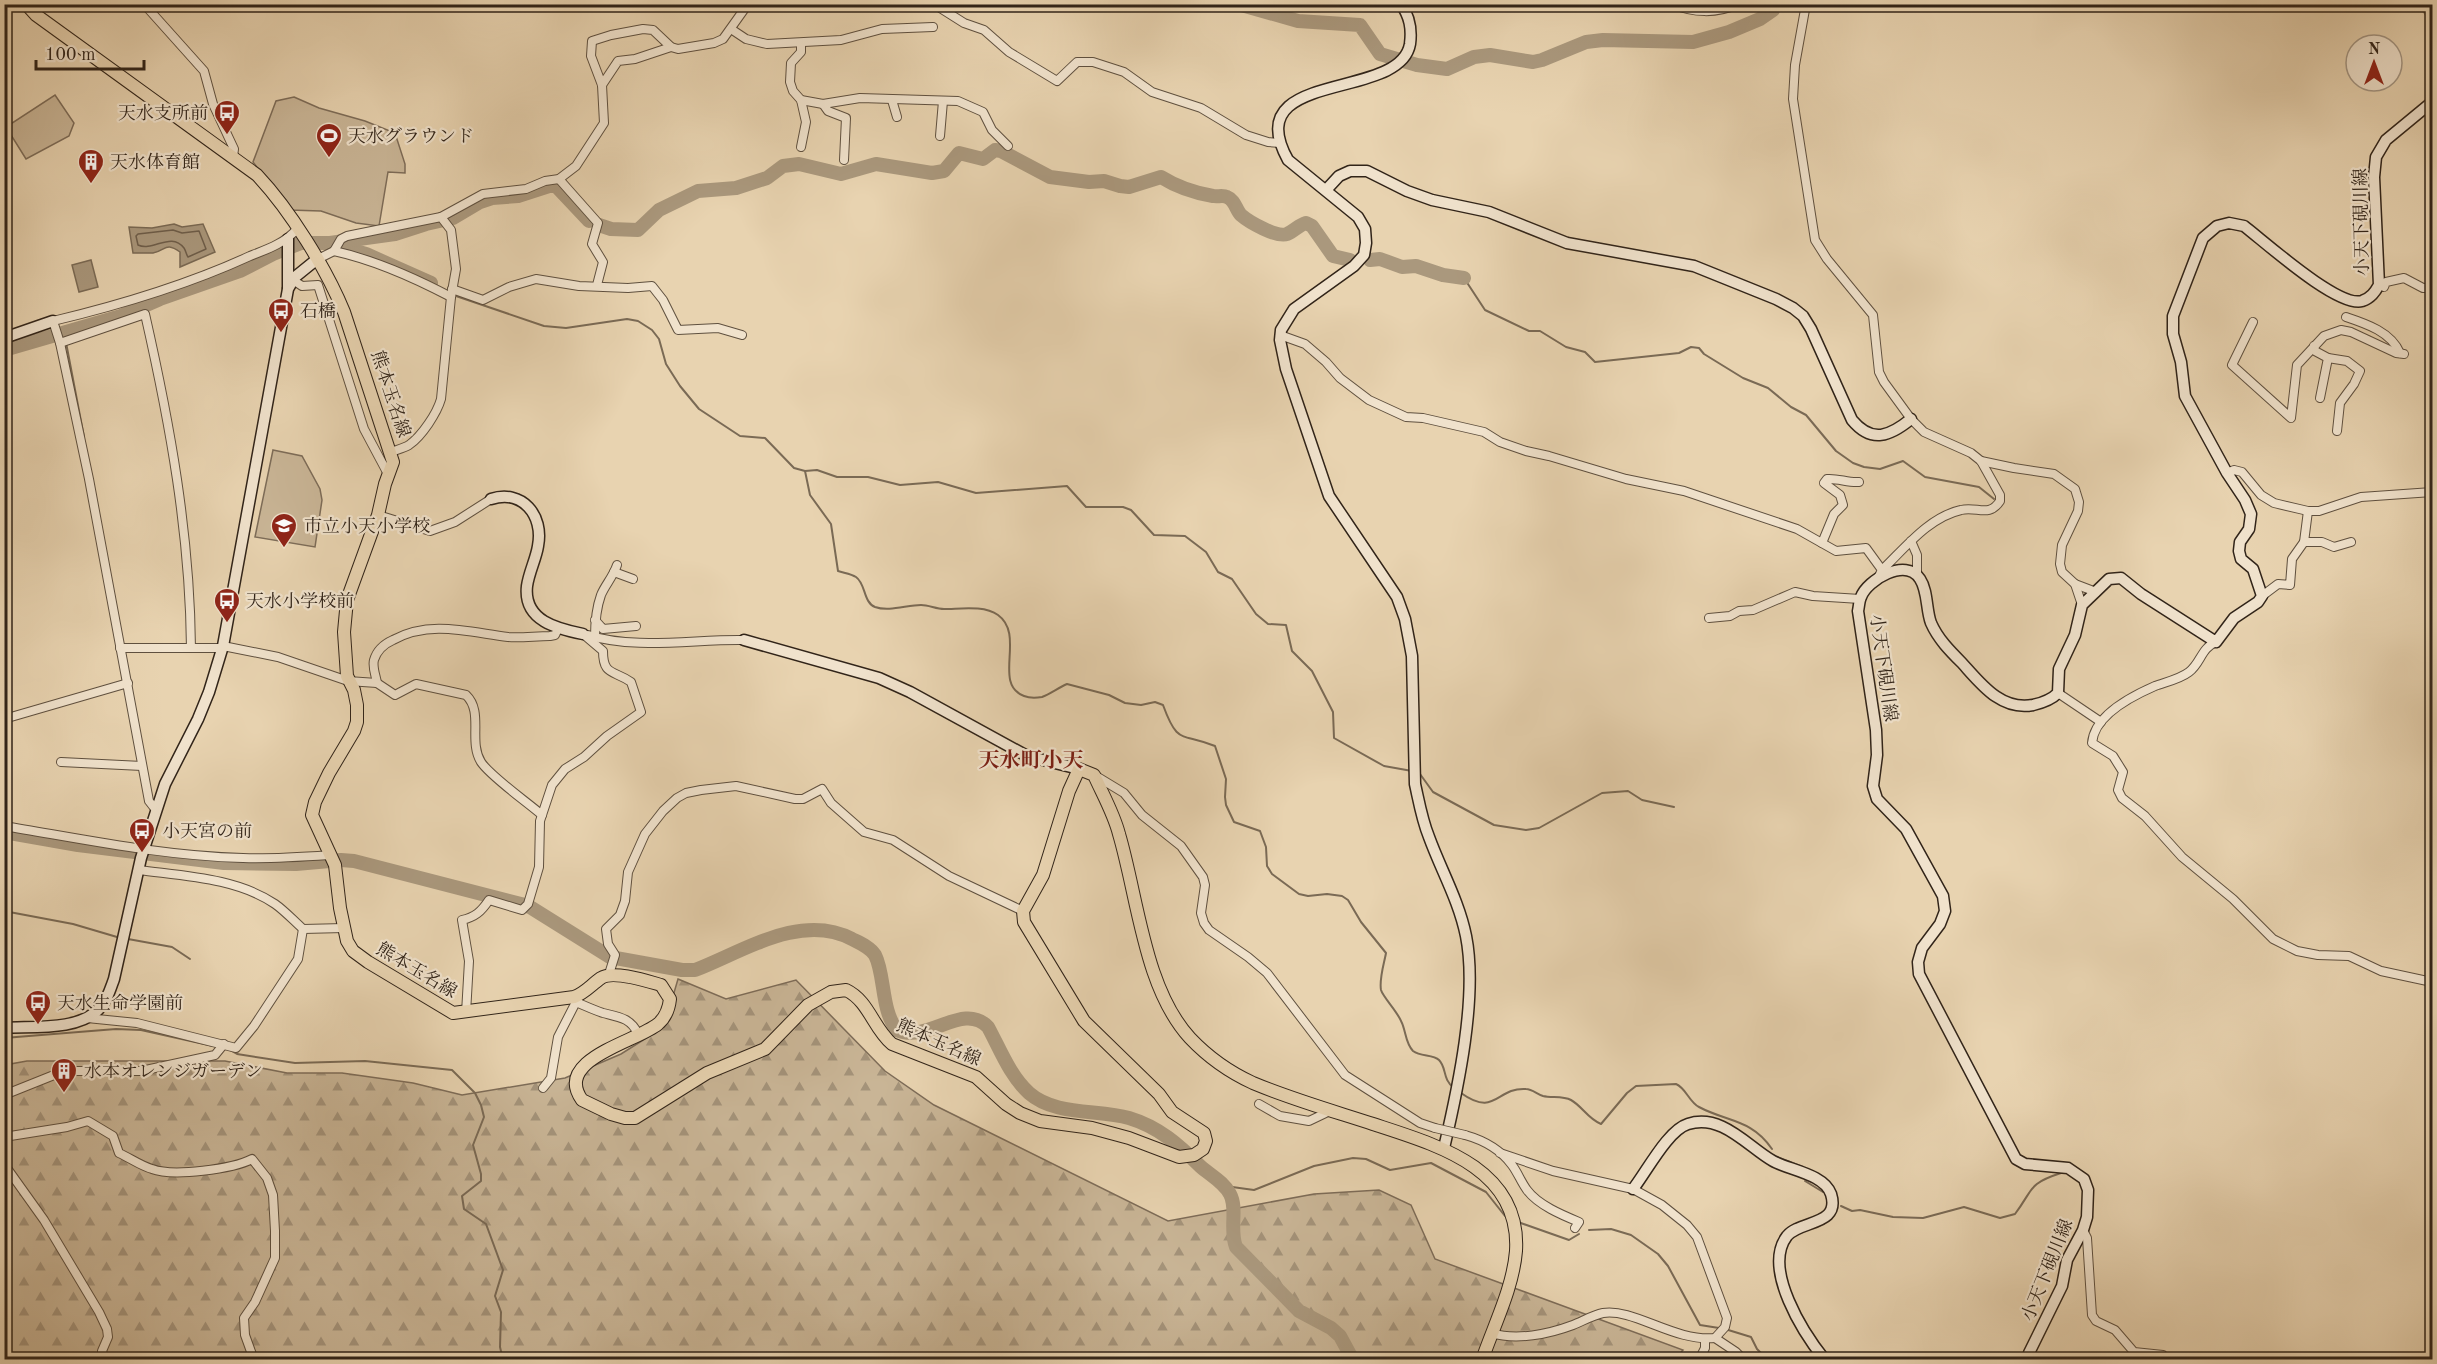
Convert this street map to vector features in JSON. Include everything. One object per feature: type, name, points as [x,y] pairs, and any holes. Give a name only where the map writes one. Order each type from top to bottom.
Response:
[{"type":"main road","name":"熊本玉名線","points":[[26,4],[36,15],[257,175],[270,189],[300,233],[335,290],[344,312],[393,462],[378,515],[347,600],[344,632],[348,681],[354,690],[357,722],[329,773],[315,802],[312,815],[335,865],[344,928],[353,951],[453,1013],[575,1000],[612,964],[661,985],[670,999],[666,1015],[658,1025],[601,1053],[577,1074],[575,1087],[582,1100],[625,1118],[635,1118],[707,1073],[765,1049],[808,1005],[831,992],[846,990],[862,1001],[883,1036],[892,1044],[975,1077],[1020,1113],[1040,1121],[1092,1128],[1129,1138],[1166,1153],[1190,1156],[1203,1149],[1206,1141],[1204,1132],[1172,1112],[1159,1094],[1084,1020],[1024,922],[1023,911]]},
{"type":"main road","points":[[1023,911],[1043,875],[1069,791],[1079,770],[1094,776],[1119,832],[1154,974],[1165,1001],[1183,1029],[1213,1060],[1253,1083],[1444,1148],[1479,1170],[1504,1197],[1512,1212],[1516,1251],[1509,1284],[1482,1359]]},
{"type":"street","points":[[144,4],[204,71],[213,104],[234,149],[233,158]]},
{"type":"street","points":[[290,284],[316,260],[334,250],[341,239],[347,236],[443,220],[483,194],[526,189],[545,181],[559,179],[576,166],[604,123],[602,85],[591,56],[592,41],[643,29],[653,30],[671,47],[678,49],[714,43],[723,39],[748,4]]},
{"type":"street","points":[[934,4],[964,22],[984,30],[1009,52],[1057,81],[1077,62],[1093,62],[1124,72],[1152,92],[1201,108],[1246,135],[1280,143]]},
{"type":"street","points":[[1401,4],[1408,14],[1412,32],[1409,50],[1402,60],[1382,73],[1306,94],[1293,102],[1285,111],[1279,124],[1280,143],[1288,160],[1327,189],[1358,217],[1365,229],[1366,243],[1364,255],[1354,266],[1294,309],[1280,335],[1286,369],[1329,496],[1397,597],[1405,619],[1412,656],[1415,784],[1429,837],[1459,911],[1467,943],[1467,1022],[1444,1148]]},
{"type":"street","points":[[1672,4],[1684,9],[1720,11],[1738,4]]},
{"type":"street","points":[[1806,4],[1795,65],[1793,99],[1815,240],[1827,259],[1874,315],[1880,372],[1884,382],[1911,419],[1924,432],[1971,453],[1981,461],[2000,495],[1996,507],[1981,512],[1962,509],[1926,527],[1880,574]]},
{"type":"street","points":[[730,29],[746,39],[767,44],[842,40],[882,29],[933,27]]},
{"type":"street","points":[[801,43],[801,52],[792,63],[790,82],[793,91],[801,100],[806,122],[801,147]]},
{"type":"street","points":[[602,85],[618,61],[635,59],[671,47]]},
{"type":"street","points":[[801,100],[823,104],[860,98],[958,101],[983,112],[992,130],[1008,146]]},
{"type":"street","points":[[892,100],[897,117]]},
{"type":"street","points":[[940,136],[943,101]]},
{"type":"street","name":"小天下硯川線","points":[[2262,596],[2253,569],[2241,559],[2240,542],[2249,529],[2250,514],[2245,501],[2185,396],[2181,362],[2173,334],[2173,316],[2203,238],[2217,226],[2229,223],[2244,226],[2322,286],[2354,301],[2373,294],[2379,285],[2374,177],[2376,157],[2386,140],[2433,102]]},
{"type":"street","points":[[823,104],[828,111],[846,118],[844,160]]},
{"type":"street","points":[[1327,189],[1339,176],[1350,171],[1367,171],[1407,191],[1432,200],[1489,212],[1567,243],[1695,266],[1719,275],[1776,298],[1803,316],[1820,347],[1852,420],[1858,428],[1875,435],[1883,435],[1895,432],[1911,419]]},
{"type":"street","points":[[559,179],[598,223],[592,244],[603,262],[597,285]]},
{"type":"street","points":[[391,452],[409,445],[438,408],[445,377],[451,293],[456,269],[451,230],[443,220]]},
{"type":"street","points":[[4,338],[169,289],[288,242],[300,233]]},
{"type":"street","points":[[87,1018],[104,1003],[114,980],[142,856],[156,810],[165,783],[209,692],[223,647],[290,284],[288,242]]},
{"type":"street","points":[[334,250],[391,268],[451,293],[483,300],[509,287],[536,279],[579,286],[628,288],[652,286],[663,300],[678,330],[718,328],[742,335]]},
{"type":"street","points":[[2384,287],[2386,282],[2404,278],[2424,288],[2433,288]]},
{"type":"street","points":[[290,284],[318,285],[364,429],[388,474]]},
{"type":"street","points":[[60,342],[145,314],[176,469],[188,565],[191,648]]},
{"type":"street","points":[[2253,322],[2232,365],[2291,418],[2297,365],[2324,336],[2341,330],[2402,353],[2380,331],[2346,317]]},
{"type":"street","points":[[54,324],[60,342],[128,683],[149,801],[156,810]]},
{"type":"street","points":[[1280,335],[1305,344],[1340,378],[1369,400],[1399,414],[1484,432],[1500,442],[1526,452],[1549,456],[1626,479],[1684,491],[1797,529],[1836,551],[1866,548],[1871,553],[1880,574]]},
{"type":"street","points":[[2314,346],[2315,351],[2328,358],[2347,361],[2360,371],[2354,384],[2340,403],[2337,431]]},
{"type":"street","points":[[2320,398],[2328,358]]},
{"type":"street","points":[[1981,461],[2054,474],[2075,489],[2079,502],[2078,511],[2062,545],[2060,564],[2062,572],[2075,584],[2096,592]]},
{"type":"street","points":[[2227,473],[2234,470],[2242,472],[2256,491],[2274,503],[2308,511],[2319,511],[2361,497],[2433,492]]},
{"type":"street","points":[[1822,543],[1834,514],[1843,505],[1840,495],[1824,483],[1827,478],[1849,483],[1859,482]]},
{"type":"street","points":[[378,515],[430,531],[455,522],[491,499],[505,496],[527,504],[531,508],[539,538],[527,586],[528,595],[538,617],[558,629],[595,638],[679,642],[744,640],[879,678],[1027,756],[1079,770]]},
{"type":"street","points":[[2308,511],[2304,542],[2292,559],[2290,585],[2278,584],[2258,602],[2234,618],[2216,642],[2204,650],[2190,672],[2153,687],[2115,708],[2093,735],[2092,743],[2113,756],[2123,772],[2118,789],[2122,798],[2145,816],[2182,857],[2233,898],[2273,939],[2297,951],[2318,955],[2349,956],[2400,977],[2433,982]]},
{"type":"street","points":[[1911,542],[1917,555],[1917,575]]},
{"type":"street","points":[[2304,542],[2322,542],[2334,547],[2351,542]]},
{"type":"street","points":[[595,638],[595,620],[602,593],[616,569],[633,579]]},
{"type":"street","points":[[1880,574],[1901,569],[1910,570],[1922,580],[1931,622],[1941,640],[1995,697],[2007,703],[2028,706],[2040,704],[2058,693]]},
{"type":"street","name":"小天下硯川線","points":[[1880,574],[1861,596],[1858,611],[1876,730],[1877,755],[1873,786],[1877,799],[1906,829],[1943,896],[1945,911],[1940,924],[1922,948],[1918,962],[1919,974],[2016,1159],[2025,1164],[2068,1168],[2084,1179],[2088,1190],[2084,1230],[2067,1260],[2062,1286],[2029,1359]]},
{"type":"street","points":[[2082,605],[2109,579],[2121,578],[2141,594],[2216,642]]},
{"type":"street","points":[[2058,693],[2059,669],[2075,635],[2082,605],[2075,584]]},
{"type":"street","points":[[1709,618],[1753,610],[1795,591],[1813,596],[1860,599]]},
{"type":"street","points":[[595,620],[603,629],[636,626]]},
{"type":"street","points":[[377,683],[374,666],[378,652],[384,645],[402,635],[438,627],[510,637],[550,636],[555,635],[558,629]]},
{"type":"street","points":[[466,1013],[469,961],[462,920],[474,917],[482,911],[489,900],[522,910],[526,906],[539,867],[542,815],[552,785],[560,774],[641,712],[631,682],[605,669],[603,651],[583,634]]},
{"type":"street","points":[[120,648],[223,647],[278,657],[348,681],[377,683],[395,694],[416,684],[466,695],[472,700],[475,709],[475,747],[481,762],[542,815]]},
{"type":"street","points":[[4,719],[128,683]]},
{"type":"street","points":[[2058,693],[2101,723]]},
{"type":"street","points":[[62,762],[142,766]]},
{"type":"street","points":[[1094,776],[1124,793],[1142,815],[1181,846],[1203,877],[1205,885],[1201,913],[1209,930],[1267,973],[1345,1075],[1420,1123],[1482,1140],[1512,1165],[1528,1192],[1555,1211],[1579,1222],[1575,1227]]},
{"type":"street","points":[[612,964],[606,929],[620,915],[626,901],[628,872],[645,834],[663,810],[677,798],[686,793],[701,790],[736,786],[795,800],[822,789],[831,803],[864,832],[893,840],[949,876],[1023,911]]},
{"type":"street","points":[[4,826],[142,856],[247,891],[276,905],[303,929],[344,928]]},
{"type":"street","points":[[142,856],[242,858],[331,855]]},
{"type":"street","points":[[4,1028],[57,1024],[87,1018],[138,1023],[223,1047],[236,1048],[254,1026],[298,959],[303,929]]},
{"type":"street","points":[[543,1088],[551,1078],[558,1037],[575,1000],[603,1013],[620,1016],[634,1024],[638,1034]]},
{"type":"street","points":[[4,1095],[64,1071],[141,1071],[215,1055],[223,1047]]},
{"type":"street","points":[[1259,1104],[1280,1116],[1309,1121],[1332,1110]]},
{"type":"street","points":[[4,1137],[68,1127],[88,1121],[113,1136],[119,1153],[153,1170],[172,1173],[224,1168],[241,1165],[252,1159],[267,1178],[273,1195],[275,1231],[275,1258],[255,1302],[244,1318],[245,1335],[254,1359]]},
{"type":"street","points":[[1633,1189],[1669,1136],[1678,1128],[1689,1123],[1702,1122],[1736,1134],[1765,1157],[1817,1179],[1826,1186],[1832,1202],[1830,1211],[1823,1220],[1799,1227],[1789,1234],[1782,1245],[1779,1256],[1779,1272],[1804,1332],[1826,1359]]},
{"type":"street","points":[[1500,1153],[1553,1171],[1633,1189],[1662,1205],[1687,1225],[1697,1238],[1728,1318],[1723,1329],[1715,1338]]},
{"type":"street","points":[[4,1164],[44,1220],[99,1312],[107,1329],[108,1337],[102,1351],[105,1359]]},
{"type":"street","points":[[2084,1230],[2087,1238],[2092,1315],[2096,1321],[2115,1330],[2134,1352],[2163,1356],[2167,1359]]},
{"type":"street","points":[[1492,1333],[1503,1337],[1541,1334],[1603,1313],[1617,1313],[1673,1333],[1705,1339],[1715,1338],[1744,1359]]},
{"type":"street","points":[[1699,1359],[1705,1348],[1705,1339]]},
{"type":"green space","points":[[55,95],[74,123],[69,136],[26,159],[6,127]]},
{"type":"green space","name":"天水グラウンド","points":[[294,97],[319,108],[365,121],[395,133],[405,164],[405,173],[388,172],[379,226],[356,223],[321,211],[289,210],[253,162],[276,101]]},
{"type":"green space","points":[[273,450],[302,456],[320,489],[322,500],[315,547],[255,537]]},
{"type":"green space","points":[[678,979],[726,999],[796,980],[885,1071],[934,1105],[1168,1221],[1314,1194],[1379,1190],[1411,1205],[1435,1259],[1683,1350],[1674,1360],[5,1360],[5,1065],[27,1061],[225,1061],[287,1073],[342,1073],[413,1083],[462,1095],[565,1078],[621,1054],[664,1027]]},
{"type":"water","points":[[174,224],[182,227],[203,224],[215,252],[180,267],[180,252],[171,247],[153,253],[133,253],[129,227],[152,228]]},
{"type":"water","points":[[91,260],[98,287],[79,292],[72,265]]},
{"type":"waterway","points":[[1238,4],[1298,21],[1360,25],[1380,54],[1417,65],[1447,69],[1474,57],[1490,55],[1533,62],[1586,42],[1603,40],[1693,42],[1729,32],[1760,19],[1773,10],[1774,4]]},
{"type":"waterway","points":[[2425,4],[2432,13]]},
{"type":"waterway","points":[[599,225],[611,229],[638,230],[659,210],[698,191],[736,188],[767,178],[783,166],[799,164],[841,174],[876,164],[932,173],[944,171],[959,153],[983,159],[995,150],[1050,177],[1089,182],[1104,181],[1129,187],[1161,177],[1193,191],[1213,196],[1225,196],[1232,200],[1241,215],[1270,232],[1282,235],[1306,223],[1312,226],[1333,256],[1350,260]]},
{"type":"waterway","points":[[4,350],[121,316],[160,299],[240,271],[301,243],[330,243],[395,234],[453,218],[480,202],[492,198],[518,196],[556,186],[589,221]]},
{"type":"waterway","points":[[335,245],[366,254],[431,283]]},
{"type":"waterway","points":[[1370,260],[1380,259],[1402,267],[1416,266],[1443,275],[1464,278]]},
{"type":"waterway","points":[[1464,278],[1485,310],[1529,331],[1540,331],[1566,347],[1585,352],[1595,362],[1679,353],[1691,347],[1699,348],[1704,354],[1743,378],[1768,388],[1791,407],[1806,415],[1836,451],[1853,463],[1880,469],[1903,461],[1925,477],[1979,487],[1994,499]]},
{"type":"waterway","points":[[456,296],[544,326],[566,328],[627,319],[638,321],[652,330],[659,339],[666,364],[699,409],[740,436],[765,438],[794,468],[805,471],[817,470],[837,477],[868,477],[900,485],[938,482],[976,493],[1067,486],[1086,507],[1123,507],[1131,510],[1154,535],[1185,536],[1206,552],[1218,572],[1232,579],[1256,614],[1268,624],[1286,625],[1292,651],[1312,671],[1333,712],[1334,738],[1384,766],[1412,771]]},
{"type":"waterway","points":[[64,332],[84,437]]},
{"type":"waterway","points":[[805,471],[810,495],[831,524],[838,571],[859,580],[871,605],[886,609],[921,605],[941,609],[972,608],[992,612],[1006,624],[1010,646],[1010,681],[1015,690],[1024,696],[1042,697],[1067,684],[1109,695],[1125,703],[1141,705],[1155,702],[1163,705],[1173,727],[1182,736],[1215,746],[1226,779],[1226,805],[1234,822],[1260,831],[1266,847],[1267,866],[1272,874],[1299,894],[1308,896],[1327,894],[1342,896],[1348,900],[1361,922],[1386,953],[1381,976],[1381,990],[1399,1017],[1410,1048],[1416,1053],[1439,1060],[1450,1085],[1454,1088]]},
{"type":"waterway","points":[[1420,774],[1433,792],[1494,825],[1526,830],[1539,828],[1602,793],[1628,791],[1642,800],[1674,807]]},
{"type":"waterway","points":[[4,832],[78,845],[224,863],[296,864],[354,861],[521,904],[530,907],[610,957],[682,970],[695,970],[752,945],[792,932],[813,930],[833,932],[852,939],[868,947],[875,955],[888,1013],[897,1030],[909,1033],[921,1032],[956,1020],[968,1018],[978,1020],[988,1027],[1016,1079],[1039,1100],[1064,1109],[1129,1118],[1150,1126],[1176,1144],[1221,1182],[1230,1194],[1236,1247],[1299,1311],[1331,1328],[1340,1336],[1353,1360]]},
{"type":"waterway","points":[[4,911],[73,924],[117,937]]},
{"type":"waterway","points":[[128,939],[172,947],[190,959]]},
{"type":"waterway","points":[[4,1038],[116,1029],[141,1030],[213,1046]]},
{"type":"waterway","points":[[230,1050],[237,1054],[295,1063],[365,1061],[452,1070],[475,1093],[484,1117],[473,1145],[481,1181],[462,1196],[464,1209],[486,1224],[503,1270],[495,1296],[501,1312],[500,1347],[503,1360]]},
{"type":"waterway","points":[[1461,1093],[1482,1103],[1495,1100],[1508,1092],[1528,1089],[1543,1096],[1571,1100],[1601,1124],[1627,1093],[1636,1086],[1676,1084],[1696,1105],[1747,1126],[1764,1139],[1772,1149]]},
{"type":"waterway","points":[[1777,1157],[1803,1167]]},
{"type":"waterway","points":[[1225,1186],[1254,1190],[1314,1166],[1353,1158],[1366,1159],[1390,1170],[1431,1163],[1486,1192],[1505,1216]]},
{"type":"waterway","points":[[1841,1206],[1852,1211],[1860,1210],[1893,1217],[1923,1218],[1964,1207],[2000,1218],[2015,1214],[2032,1188],[2061,1173]]},
{"type":"waterway","points":[[1805,1181],[1823,1192]]},
{"type":"waterway","points":[[1518,1222],[1569,1240],[1579,1234]]},
{"type":"waterway","points":[[1589,1230],[1611,1229],[1631,1235],[1658,1254],[1668,1266],[1700,1325],[1719,1328]]},
{"type":"waterway","points":[[1725,1329],[1751,1337],[1757,1349],[1768,1360]]},
{"type":"place","name":"天水支所前","points":[[227,136]]},
{"type":"place","name":"天水グラウンド","points":[[329,159]]},
{"type":"place","name":"天水体育館","points":[[91,185]]},
{"type":"place","name":"石橋","points":[[281,334]]},
{"type":"place","name":"市立小天小学校","points":[[284,549]]},
{"type":"place","name":"天水小学校前","points":[[227,624]]},
{"type":"place","name":"小天宮の前","points":[[142,854]]},
{"type":"place","name":"天水生命学園前","points":[[38,1026]]},
{"type":"place","name":"水本オレンジガーデン","points":[[64,1094]]},
{"type":"district","name":"天水町小天","points":[[1031,760]]}]
